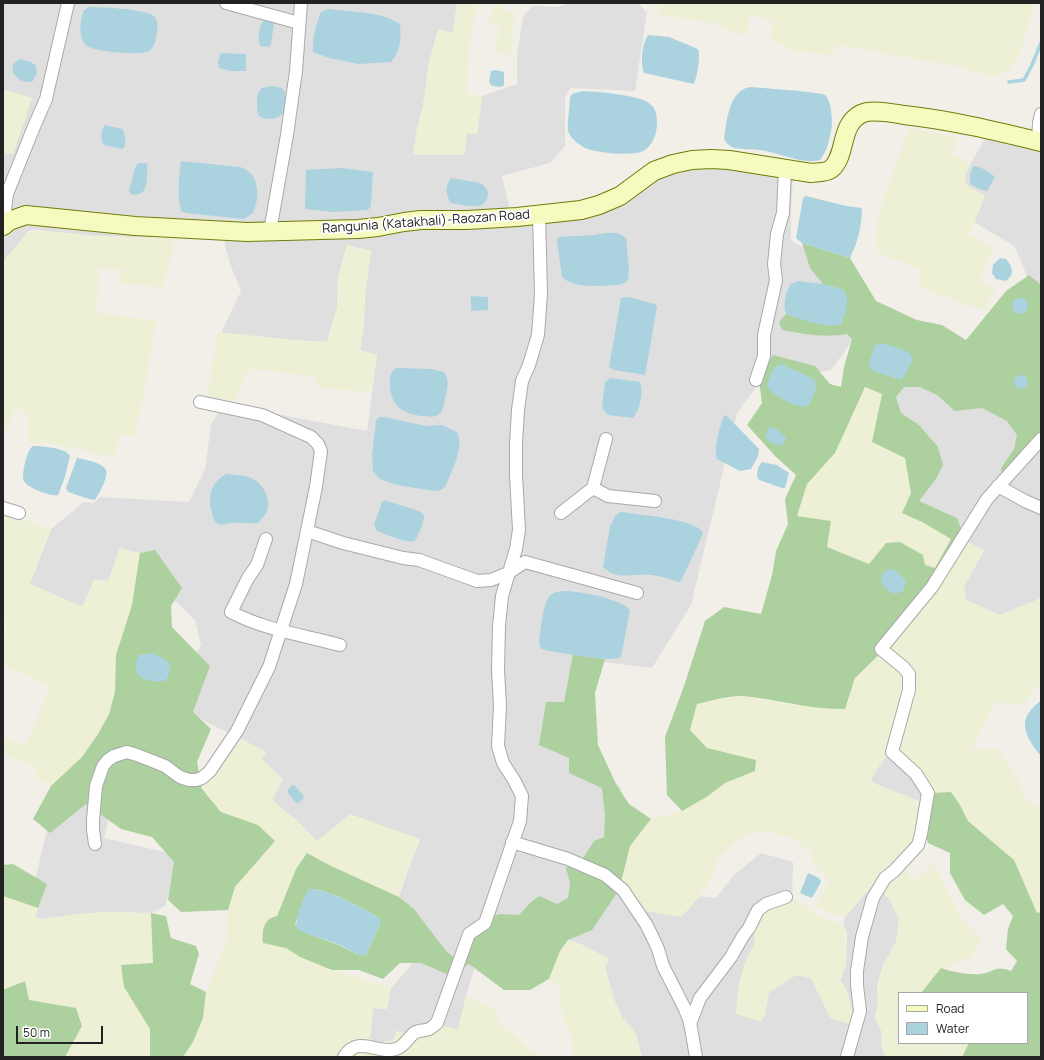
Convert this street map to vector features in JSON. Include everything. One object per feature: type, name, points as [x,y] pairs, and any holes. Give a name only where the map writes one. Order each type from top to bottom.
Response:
[{"type":"main road","name":"Rangunia (Katakhali)-Raozan Road","points":[[6,224],[26,215],[135,226],[247,232],[358,229],[421,220],[467,220],[581,210],[599,205],[620,196],[654,171],[673,164],[712,159],[729,160],[811,173],[823,172],[831,169],[840,153],[849,125],[862,114],[872,112],[904,114],[959,123],[1039,141]]},
{"type":"street","points":[[6,224],[5,210],[7,194],[46,99],[68,3]]},
{"type":"street","points":[[226,3],[299,22]]},
{"type":"street","points":[[270,231],[288,135],[296,71],[301,3]]},
{"type":"street","points":[[1039,141],[1039,123],[1041,114]]},
{"type":"street","points":[[756,380],[764,356],[764,335],[776,280],[774,264],[777,234],[783,213],[785,169]]},
{"type":"street","points":[[344,1057],[348,1052],[358,1046],[367,1045],[394,1050],[404,1045],[415,1032],[430,1029],[437,1023],[469,934],[485,923],[520,821],[522,796],[503,763],[498,746],[500,706],[498,670],[499,626],[502,596],[516,550],[519,530],[516,475],[518,410],[522,381],[529,365],[538,335],[541,294],[539,214]]},
{"type":"street","points":[[95,844],[93,820],[96,786],[103,766],[108,760],[118,754],[127,752],[165,766],[180,777],[189,780],[196,780],[206,775],[240,725],[268,667],[296,584],[316,487],[320,451],[318,444],[311,437],[262,415],[200,402]]},
{"type":"street","points":[[561,513],[593,488],[606,439]]},
{"type":"street","points":[[847,1057],[860,1011],[857,971],[862,937],[873,898],[885,878],[894,871],[918,845],[928,793],[916,774],[892,752],[909,690],[909,674],[881,649],[932,586],[987,498],[1041,439]]},
{"type":"street","points":[[998,486],[1041,508]]},
{"type":"street","points":[[593,488],[608,496],[654,501]]},
{"type":"street","points":[[3,508],[19,513]]},
{"type":"street","points":[[307,531],[343,543],[403,558],[419,560],[477,581],[491,580],[508,573],[525,562],[637,593]]},
{"type":"street","points":[[266,539],[257,565],[248,578],[231,612],[246,620],[281,632],[296,633],[340,645]]},
{"type":"street","points":[[512,842],[568,858],[605,875],[623,890],[646,924],[658,949],[663,966],[684,1007],[690,1024],[696,1057]]},
{"type":"street","points":[[690,1024],[700,998],[731,958],[758,910],[766,904],[786,897]]},
{"type":"shaded area","points":[[3,3],[457,3],[453,33],[438,30],[429,63],[423,106],[417,129],[413,155],[464,155],[467,132],[477,134],[482,96],[517,84],[517,56],[523,17],[532,6],[556,7],[567,3],[637,3],[647,12],[635,91],[570,88],[565,97],[565,146],[550,163],[502,176],[513,223],[551,219],[676,168],[725,165],[793,177],[791,241],[825,258],[850,291],[853,340],[831,370],[763,378],[737,413],[691,605],[652,668],[580,659],[590,762],[621,788],[618,831],[580,907],[484,937],[466,996],[458,1031],[444,1026],[415,1036],[397,1031],[392,1041],[373,1043],[370,1038],[373,1008],[387,1009],[391,988],[421,954],[399,897],[420,839],[400,833],[317,841],[297,821],[272,800],[261,759],[266,752],[187,712],[178,688],[201,645],[195,620],[120,548],[108,581],[94,580],[83,607],[30,584],[51,529],[84,502],[94,503],[100,497],[189,502],[205,469],[211,425],[221,407],[271,413],[367,431],[377,355],[360,350],[371,251],[347,245],[338,278],[337,308],[327,342],[221,333],[241,291],[230,264],[223,237],[176,238],[95,236],[36,230],[29,231],[3,262],[3,152],[13,154],[32,98],[3,90]]},
{"type":"shaded area","points":[[985,139],[1041,151],[1041,320],[1035,308],[1024,268],[1014,246],[974,222],[985,196],[968,186],[965,176],[970,164]]},
{"type":"shaded area","points":[[910,380],[1041,397],[1041,598],[1039,600],[1000,615],[966,600],[964,587],[984,550],[902,513],[921,463],[899,428],[895,387]]},
{"type":"shaded area","points":[[889,754],[917,770],[924,803],[873,783],[870,779]]},
{"type":"shaded area","points":[[78,789],[111,809],[104,838],[181,856],[165,906],[151,913],[103,912],[44,919],[35,918],[38,908],[36,876],[52,809]]},
{"type":"shaded area","points":[[761,853],[793,862],[792,897],[754,929],[755,943],[745,963],[736,1014],[765,1015],[769,992],[796,975],[811,978],[818,992],[847,991],[840,980],[846,965],[847,934],[843,924],[845,917],[875,882],[891,902],[899,919],[896,942],[883,965],[877,986],[878,1005],[875,1018],[882,1032],[881,1043],[885,1057],[642,1057],[636,1034],[622,1017],[614,1000],[605,967],[609,959],[585,946],[568,940],[621,882],[681,917],[700,896],[716,898],[734,875]]},
{"type":"green space","points":[[457,3],[478,3],[470,39],[466,93],[482,96],[477,134],[467,133],[464,155],[413,155],[417,129],[423,106],[429,63],[438,29],[453,33]]},
{"type":"green space","points":[[495,3],[502,3],[501,9],[515,12],[510,55],[495,52],[499,26],[488,24]]},
{"type":"green space","points":[[659,3],[1035,3],[1024,41],[1015,63],[1007,71],[998,75],[988,76],[957,66],[842,45],[830,55],[790,50],[771,39],[773,21],[751,14],[745,36],[711,23],[658,14]]},
{"type":"green space","points":[[3,90],[32,98],[13,154],[3,152]]},
{"type":"green space","points":[[909,128],[940,133],[958,139],[952,154],[970,164],[965,176],[966,183],[968,186],[985,196],[969,235],[995,248],[984,265],[982,276],[983,283],[996,290],[984,310],[920,288],[920,270],[875,251],[879,212]]},
{"type":"green space","points":[[36,230],[95,236],[176,238],[163,288],[119,283],[121,271],[99,268],[97,312],[156,321],[142,404],[133,437],[121,434],[114,458],[48,443],[28,443],[28,413],[16,407],[3,437],[3,262],[29,231]]},
{"type":"green space","points":[[802,243],[850,258],[876,301],[917,320],[942,325],[966,340],[1006,291],[1029,275],[1041,285],[1041,442],[1032,460],[1018,472],[1002,479],[1001,468],[1014,449],[1017,435],[1007,421],[982,408],[955,411],[937,395],[920,387],[904,387],[896,397],[901,413],[919,425],[938,447],[943,465],[936,479],[919,501],[957,518],[966,541],[887,647],[855,678],[845,709],[819,708],[743,696],[726,697],[697,704],[690,730],[707,748],[756,760],[755,771],[725,783],[708,796],[682,811],[667,795],[665,737],[684,686],[705,621],[724,607],[761,614],[772,575],[776,551],[788,524],[785,499],[796,475],[776,457],[747,425],[762,403],[759,381],[773,355],[815,366],[830,384],[841,387],[844,367],[852,339],[847,334],[823,336],[782,330],[779,322],[786,314],[809,321],[844,290],[823,284],[810,268]],"holes":[[[865,387],[882,394],[872,442],[905,458],[911,493],[902,513],[922,522],[951,539],[935,568],[925,565],[923,555],[900,542],[886,543],[869,564],[827,547],[831,521],[797,516],[807,484],[835,453]]]},
{"type":"green space","points":[[347,245],[371,251],[360,350],[377,355],[372,388],[368,392],[318,388],[314,376],[249,369],[235,401],[207,396],[218,332],[327,342],[337,308],[338,278]]},
{"type":"green space","points":[[864,387],[882,394],[872,442],[905,458],[911,493],[902,513],[922,522],[952,539],[935,568],[925,565],[886,543],[869,564],[827,547],[797,516],[807,484],[835,453]]},
{"type":"green space","points":[[3,513],[51,529],[30,584],[82,607],[94,580],[108,581],[120,548],[140,553],[132,605],[116,655],[115,692],[109,714],[98,734],[82,757],[51,786],[36,777],[38,767],[3,755],[3,738],[23,744],[28,739],[48,692],[47,684],[7,667],[3,663],[3,649],[8,621],[3,617]]},
{"type":"green space","points":[[966,541],[984,550],[964,587],[966,600],[1000,615],[1041,598],[1041,682],[1024,703],[1010,704],[1002,702],[996,704],[988,715],[972,747],[978,750],[992,748],[999,751],[1018,778],[1027,800],[1041,809],[1041,912],[1037,914],[1025,883],[989,838],[968,821],[960,805],[933,793],[889,754],[871,779],[873,783],[924,803],[918,834],[895,864],[875,882],[845,917],[828,913],[815,905],[828,882],[828,878],[813,864],[812,852],[794,840],[772,832],[752,832],[740,838],[719,857],[711,878],[700,896],[681,917],[646,911],[638,908],[621,882],[630,846],[651,819],[682,811],[708,796],[725,783],[755,771],[756,760],[707,748],[690,730],[697,704],[741,696],[795,705],[845,709],[855,678],[887,647]]},
{"type":"green space","points":[[155,550],[182,588],[171,606],[172,627],[210,666],[193,712],[211,729],[197,762],[202,789],[221,812],[258,825],[275,841],[235,887],[228,910],[181,912],[168,900],[174,862],[152,837],[121,829],[86,804],[50,833],[33,819],[51,786],[82,757],[98,734],[109,714],[115,692],[116,655],[132,605],[140,553]]},
{"type":"green space","points":[[573,654],[605,659],[595,693],[598,745],[616,784],[629,804],[651,819],[630,846],[621,882],[615,896],[592,930],[568,940],[560,951],[549,979],[530,990],[504,990],[469,964],[449,975],[421,963],[400,963],[383,979],[359,970],[332,970],[300,957],[286,948],[263,943],[264,926],[269,920],[277,916],[296,869],[307,853],[329,865],[399,897],[414,909],[446,951],[456,959],[477,924],[499,914],[519,915],[539,896],[557,904],[568,898],[570,883],[566,868],[574,858],[582,860],[594,841],[604,837],[605,815],[602,788],[569,773],[569,758],[539,745],[546,702],[564,702]],"holes":[[[309,889],[335,895],[378,917],[380,924],[366,955],[357,954],[339,945],[308,934],[295,924]]]},
{"type":"green space","points":[[238,737],[266,752],[262,759],[283,779],[272,800],[297,821],[317,841],[350,814],[420,839],[399,897],[329,865],[307,853],[296,869],[277,916],[277,946],[286,948],[300,957],[332,970],[391,988],[387,1009],[373,1008],[370,1038],[374,1043],[392,1041],[397,1031],[415,1036],[444,1026],[458,1030],[466,996],[498,1012],[497,1020],[539,1057],[183,1057],[193,1042],[203,1018],[206,992],[226,943],[228,910],[235,887],[275,841],[258,825],[221,812],[202,789]]},
{"type":"green space","points":[[951,792],[968,821],[1014,860],[1037,913],[1041,912],[1041,1057],[962,1057],[968,1044],[1028,1044],[1028,992],[922,992],[941,968],[961,973],[981,974],[998,969],[1011,971],[1017,961],[1006,949],[1008,929],[1013,916],[1003,904],[984,915],[965,900],[950,873],[950,853],[928,843],[924,828],[933,793]]},
{"type":"green space","points":[[932,863],[960,917],[982,940],[971,957],[955,965],[941,968],[922,992],[898,992],[898,1044],[968,1044],[962,1057],[942,1054],[937,1057],[885,1057],[881,1043],[882,1032],[875,1018],[878,1005],[877,986],[883,965],[896,942],[899,919],[891,902],[881,888],[902,866],[914,881]]},
{"type":"green space","points":[[13,864],[47,884],[38,908],[3,896],[3,865]]},
{"type":"green space","points":[[3,896],[38,908],[35,917],[44,919],[103,912],[151,913],[153,963],[121,965],[124,987],[150,1029],[150,1057],[65,1057],[82,1026],[76,1008],[29,1000],[25,981],[3,990]]},
{"type":"green space","points":[[792,897],[823,918],[843,924],[847,934],[846,965],[840,980],[847,991],[852,1009],[850,1024],[830,1018],[811,978],[796,975],[769,992],[765,1015],[761,1022],[736,1014],[739,983],[745,963],[755,943],[754,929],[763,911]]},
{"type":"green space","points":[[151,913],[166,916],[171,938],[196,946],[199,954],[190,984],[206,992],[203,1018],[193,1042],[183,1057],[150,1057],[150,1029],[124,987],[121,965],[153,963]]},
{"type":"green space","points":[[568,940],[585,946],[609,959],[605,967],[614,1000],[622,1017],[636,1034],[642,1057],[574,1057],[571,1036],[560,1008],[561,986],[549,979],[560,951]]},
{"type":"green space","points":[[25,981],[29,1000],[76,1008],[82,1026],[65,1057],[3,1057],[3,990]]},
{"type":"water","points":[[89,7],[134,10],[151,14],[156,18],[158,28],[153,47],[149,51],[127,53],[97,50],[86,45],[82,38],[81,23],[84,10]]},
{"type":"water","points":[[328,9],[374,14],[400,24],[399,49],[391,62],[359,64],[329,58],[313,52],[314,37],[319,17],[321,12]]},
{"type":"water","points":[[264,20],[273,21],[274,23],[271,44],[269,47],[260,46],[259,43],[260,29]]},
{"type":"water","points":[[648,35],[669,37],[698,49],[698,66],[694,84],[644,73],[642,54],[644,43]]},
{"type":"water","points":[[221,53],[246,54],[246,71],[231,71],[219,68],[218,61]]},
{"type":"water","points":[[20,59],[31,62],[36,66],[37,73],[33,81],[23,81],[18,79],[15,75],[13,67]]},
{"type":"water","points":[[495,70],[504,72],[504,85],[501,87],[492,86],[489,82],[491,71]]},
{"type":"water","points":[[273,86],[282,88],[285,92],[285,106],[279,117],[266,119],[258,115],[257,97],[262,88]]},
{"type":"water","points":[[751,87],[803,91],[825,95],[827,97],[830,105],[832,125],[827,148],[820,160],[798,160],[767,151],[735,148],[725,141],[724,138],[730,107],[738,93]]},
{"type":"water","points":[[582,91],[628,96],[650,104],[657,117],[657,126],[655,136],[650,145],[645,150],[640,152],[625,154],[593,150],[585,148],[579,144],[569,134],[568,124],[570,97],[572,94]]},
{"type":"water","points":[[105,125],[122,129],[125,138],[124,148],[122,149],[104,145],[102,135]]},
{"type":"water","points":[[181,161],[240,167],[247,170],[255,180],[257,187],[257,201],[252,214],[243,219],[186,213],[181,211],[179,179]]},
{"type":"water","points":[[138,163],[147,164],[147,178],[146,187],[142,193],[135,195],[130,194],[129,191],[135,168]]},
{"type":"water","points":[[973,166],[988,171],[995,177],[987,191],[970,184],[970,175]]},
{"type":"water","points":[[341,168],[373,172],[371,206],[368,210],[334,212],[305,209],[306,170]]},
{"type":"water","points":[[451,178],[480,183],[488,192],[487,199],[481,205],[477,206],[451,203],[446,190]]},
{"type":"water","points":[[806,196],[846,206],[862,208],[859,234],[850,258],[802,243],[796,238],[803,198]]},
{"type":"water","points":[[618,233],[626,238],[629,269],[628,280],[619,285],[589,286],[574,284],[562,277],[557,240],[559,237]]},
{"type":"water","points":[[1000,258],[1006,259],[1012,270],[1011,276],[1006,281],[996,279],[992,273],[993,265]]},
{"type":"water","points":[[798,281],[823,284],[844,290],[847,302],[846,311],[841,324],[822,324],[806,321],[786,314],[785,299],[787,291],[791,284]]},
{"type":"water","points":[[471,296],[488,297],[488,310],[471,311]]},
{"type":"water","points":[[629,297],[655,304],[657,307],[645,375],[614,370],[609,367],[621,298]]},
{"type":"water","points":[[1017,298],[1023,298],[1028,303],[1026,312],[1023,314],[1017,314],[1012,309],[1012,303]]},
{"type":"water","points":[[883,343],[909,352],[913,359],[905,375],[900,380],[871,370],[869,363],[875,345]]},
{"type":"water","points":[[781,364],[814,379],[816,389],[807,406],[797,405],[779,397],[767,386],[773,370]]},
{"type":"water","points":[[397,368],[431,369],[444,372],[448,385],[444,405],[440,414],[433,417],[415,415],[408,413],[398,406],[394,401],[390,389],[390,377]]},
{"type":"water","points":[[1018,375],[1024,375],[1028,379],[1028,385],[1024,389],[1018,389],[1014,385],[1014,379]]},
{"type":"water","points":[[611,378],[640,382],[642,391],[641,401],[633,418],[608,415],[602,408],[605,382]]},
{"type":"water","points":[[726,415],[759,449],[758,456],[751,469],[740,471],[717,459],[716,449],[718,437],[724,416]]},
{"type":"water","points":[[379,417],[426,426],[442,425],[457,432],[459,438],[458,452],[454,467],[445,487],[441,490],[434,491],[397,485],[380,479],[373,471],[372,456],[376,421]]},
{"type":"water","points":[[769,427],[776,429],[786,437],[783,445],[772,443],[766,438],[765,436]]},
{"type":"water","points":[[33,446],[59,449],[68,453],[70,456],[65,477],[58,495],[51,495],[40,491],[26,484],[24,481],[23,473],[25,462]]},
{"type":"water","points":[[77,458],[97,463],[106,470],[107,473],[105,481],[95,500],[68,492],[66,488]]},
{"type":"water","points":[[762,462],[777,465],[789,473],[785,488],[759,480],[757,475],[759,466]]},
{"type":"water","points":[[227,474],[249,477],[261,485],[266,493],[268,507],[263,518],[258,523],[231,523],[222,525],[215,521],[211,507],[210,495],[217,481]]},
{"type":"water","points":[[384,500],[419,511],[424,515],[415,541],[412,542],[402,540],[377,531],[374,525]]},
{"type":"water","points":[[621,512],[677,520],[697,527],[703,532],[681,581],[679,582],[644,574],[626,576],[614,574],[603,567],[610,527],[615,516]]},
{"type":"water","points":[[891,569],[897,572],[906,581],[903,591],[896,594],[887,590],[881,578],[886,571]]},
{"type":"water","points":[[560,591],[568,591],[610,599],[630,610],[621,657],[616,659],[598,658],[541,649],[539,643],[542,617],[546,603],[552,594]]},
{"type":"water","points":[[150,653],[169,662],[170,672],[165,681],[150,681],[139,676],[136,666],[137,658],[139,655]]},
{"type":"water","points":[[1041,700],[1041,756],[1031,742],[1025,725],[1028,714]]},
{"type":"water","points":[[292,785],[295,786],[304,796],[299,803],[296,803],[288,793],[288,790]]},
{"type":"water","points":[[808,873],[819,878],[821,882],[812,898],[800,893]]},
{"type":"water","points":[[309,889],[335,895],[378,917],[381,920],[366,955],[360,955],[338,944],[312,936],[297,929],[296,925],[298,914]]},
{"type":"waterway","points":[[1009,82],[1024,80],[1041,43]]}]
